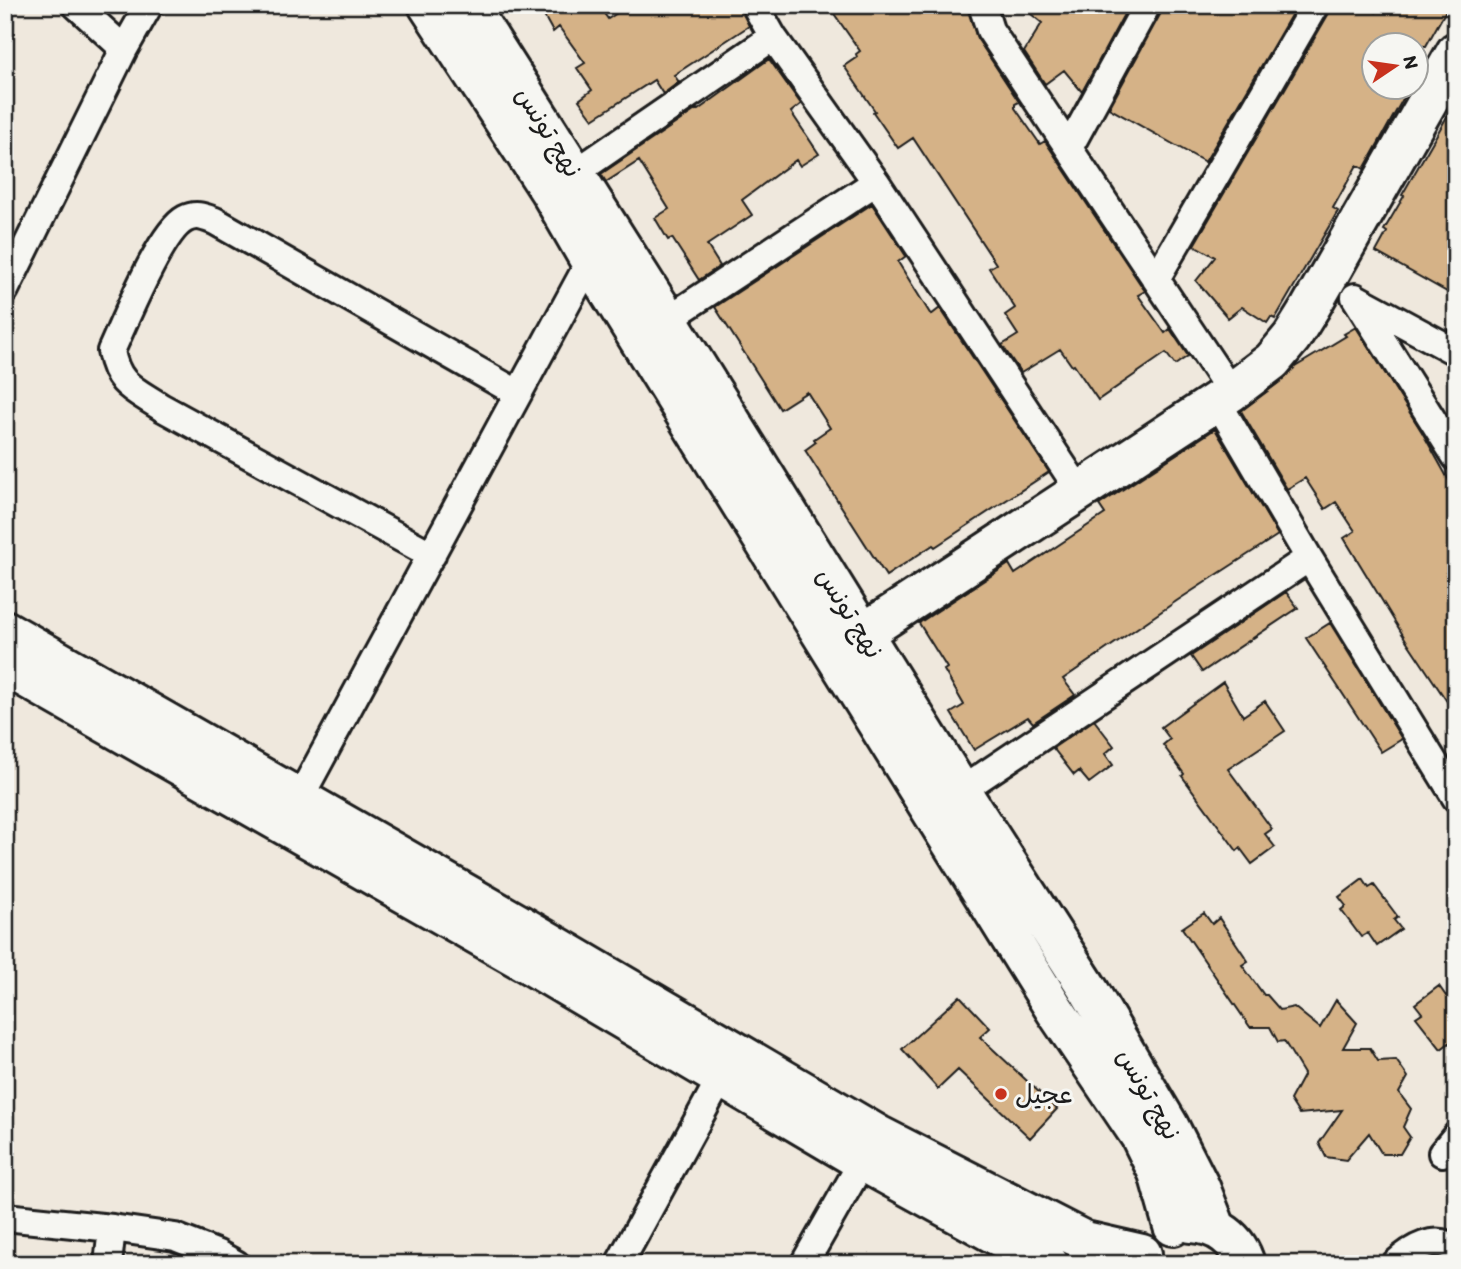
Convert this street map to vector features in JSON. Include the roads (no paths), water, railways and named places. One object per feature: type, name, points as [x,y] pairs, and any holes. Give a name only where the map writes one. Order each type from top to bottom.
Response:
[{"type":"street","points":[[76,5],[124,49]]},
{"type":"street","points":[[6,289],[124,49],[149,5]]},
{"type":"street","points":[[754,5],[773,37],[876,182],[1079,490]]},
{"type":"street","points":[[982,5],[990,30],[1156,279],[1224,396],[1310,558],[1456,798]]},
{"type":"street","points":[[1069,148],[1147,5]]},
{"type":"street","points":[[1156,279],[1315,5]]},
{"type":"street","name":"نهج تونس","points":[[459,12],[603,250],[947,801],[1055,1010],[1140,1136],[1158,1174],[1173,1226]]},
{"type":"street","points":[[562,182],[773,37]]},
{"type":"street","points":[[848,643],[1224,396],[1279,353],[1340,289],[1456,52]]},
{"type":"street","points":[[654,329],[876,182]]},
{"type":"street","points":[[432,555],[161,407],[127,385],[120,377],[114,369],[111,351],[167,235],[184,220],[199,215],[215,221],[517,393]]},
{"type":"street","points":[[292,812],[517,393],[603,250]]},
{"type":"street","points":[[1340,289],[1456,352]]},
{"type":"street","points":[[1340,289],[1456,457]]},
{"type":"street","points":[[947,801],[1310,558]]},
{"type":"street","points":[[5,629],[527,963],[727,1065],[870,1148],[1048,1264]]},
{"type":"street","points":[[5,666],[292,812]]},
{"type":"street","name":"نهج تونس","points":[[947,801],[1090,992],[1162,1115],[1200,1187],[1216,1228]]},
{"type":"street","points":[[619,1264],[727,1065]]},
{"type":"street","points":[[870,1148],[1085,1241],[1140,1259],[1149,1242],[1160,1232],[1173,1226],[1202,1223],[1228,1236],[1238,1247],[1245,1264]]},
{"type":"street","points":[[804,1264],[870,1148]]},
{"type":"street","points":[[5,1217],[175,1237],[236,1264]]},
{"type":"street","points":[[108,1264],[112,1228]]},
{"type":"street","points":[[1395,1264],[1408,1251],[1423,1245],[1437,1242],[1456,1250]]},
{"type":"place","name":"عجيل","points":[[1001,1094]]}]
